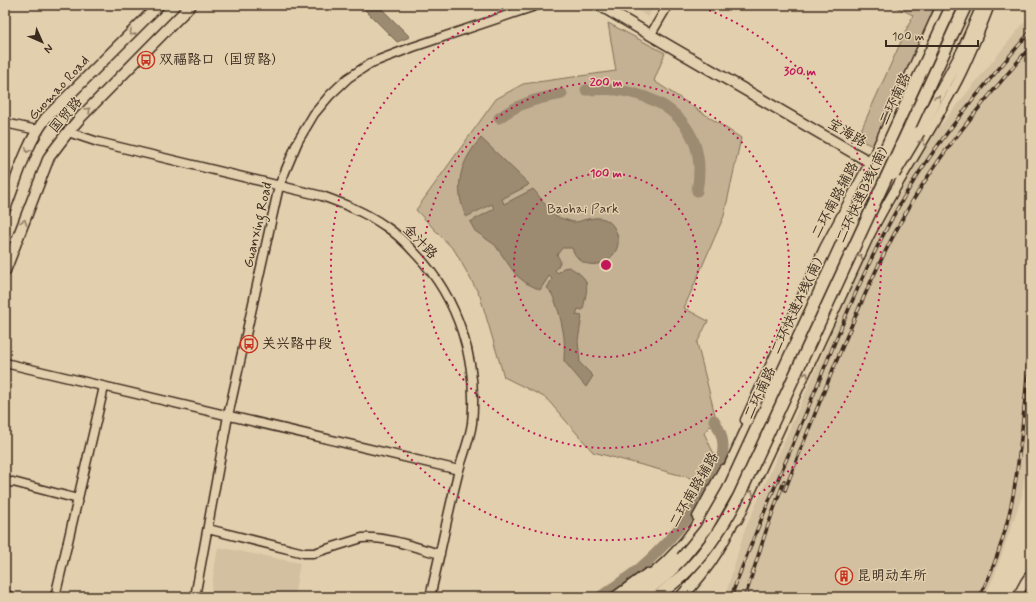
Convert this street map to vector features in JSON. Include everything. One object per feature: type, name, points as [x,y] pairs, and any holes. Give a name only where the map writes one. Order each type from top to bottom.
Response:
[{"type":"highway","name":"二环快速A线(南)","points":[[636,597],[666,574],[682,558],[705,530],[720,506],[953,5]]},
{"type":"highway","name":"二环快速B线(南)","points":[[657,597],[683,575],[699,558],[723,525],[739,496],[965,5]]},
{"type":"highway","points":[[856,243],[873,210],[958,61],[984,5]]},
{"type":"highway","points":[[624,597],[649,579],[680,549],[695,530],[719,490],[828,253],[838,233],[867,190],[879,163]]},
{"type":"highway","points":[[720,506],[730,483],[739,448],[745,432]]},
{"type":"highway","points":[[684,596],[707,566],[728,532],[756,457]]},
{"type":"highway","points":[[624,597],[660,578],[682,558]]},
{"type":"main road","name":"Guomao Road","points":[[5,208],[37,130],[46,118],[159,5]]},
{"type":"main road","name":"国贸路","points":[[5,271],[49,157],[68,132],[191,5]]},
{"type":"main road","name":"宝海路","points":[[600,5],[653,31]]},
{"type":"main road","name":"宝海路","points":[[614,5],[653,31],[879,163]]},
{"type":"main road","name":"二环南路","points":[[640,597],[667,575],[691,551],[706,532],[722,506],[759,429],[879,163],[953,5]]},
{"type":"main road","name":"二环南路","points":[[657,597],[682,574],[706,547],[730,511],[756,457],[879,163],[965,5]]},
{"type":"main road","points":[[5,596],[9,597]]},
{"type":"street","name":"Guanxing Road","points":[[196,597],[228,416],[279,186],[298,140],[314,114],[330,95],[348,78],[371,63],[413,47],[538,5]]},
{"type":"street","points":[[653,31],[668,5]]},
{"type":"street","name":"二环南路辅路","points":[[614,597],[647,573],[666,556],[689,529],[706,503],[729,457],[824,248],[879,163],[941,5]]},
{"type":"street","points":[[684,596],[708,573],[728,540],[759,477],[870,237],[903,175],[957,81],[974,46],[990,5]]},
{"type":"street","points":[[5,123],[37,130]]},
{"type":"street","name":"金汁路","points":[[68,132],[98,142],[322,196],[346,204],[386,226],[408,245],[427,265],[440,283],[453,307],[469,358],[473,382],[472,426],[458,470],[430,597]]},
{"type":"street","points":[[879,163],[903,175]]},
{"type":"street","points":[[5,363],[458,470]]},
{"type":"street","points":[[55,597],[104,387]]},
{"type":"street","points":[[5,483],[13,482],[78,499]]},
{"type":"street","points":[[208,529],[304,553],[314,553],[362,538],[370,538],[390,541],[440,554]]},
{"type":"street","points":[[1018,597],[1025,582],[1031,574]]},
{"type":"shaded area","points":[[360,5],[378,5],[410,37],[397,42]]},
{"type":"shaded area","points":[[629,5],[655,5],[648,17]]},
{"type":"shaded area","points":[[1031,14],[1031,418],[1022,496],[994,577],[984,597],[725,597],[744,532],[864,260],[930,138]]},
{"type":"shaded area","points":[[481,138],[529,184],[502,199],[504,204],[533,189],[549,209],[560,218],[574,222],[592,218],[601,218],[612,224],[615,229],[618,240],[617,249],[611,257],[604,262],[595,264],[586,263],[578,258],[572,248],[562,248],[557,255],[560,259],[560,263],[555,270],[558,273],[563,268],[569,267],[582,276],[586,284],[587,289],[583,310],[578,309],[576,315],[582,316],[578,341],[580,363],[593,376],[586,387],[564,361],[564,341],[561,319],[553,297],[547,288],[552,279],[549,276],[540,290],[526,283],[516,275],[495,245],[475,231],[470,222],[494,209],[492,204],[466,217],[462,206],[459,185],[468,156]]},
{"type":"shaded area","points":[[218,547],[300,563],[294,597],[210,597]]},
{"type":"green space","points":[[892,5],[934,5],[916,60],[900,95],[873,146],[857,139],[913,15]]},
{"type":"green space","name":"Baohai Park","points":[[608,23],[665,53],[654,81],[741,138],[724,216],[684,308],[708,321],[697,343],[716,419],[704,433],[714,454],[702,481],[593,452],[546,398],[504,377],[480,296],[455,251],[416,210],[496,99],[523,84],[616,71]]},
{"type":"waterway","points":[[586,90],[617,90],[637,94],[654,101],[669,110],[682,121],[691,135],[697,151],[699,170],[697,191]]},
{"type":"waterway","points":[[499,118],[514,108],[529,102],[562,94]]},
{"type":"waterway","points":[[600,597],[638,570],[649,560],[677,530],[704,495],[714,478],[721,461],[723,446],[722,439],[718,426],[714,420]]},
{"type":"railway","points":[[731,597],[844,320],[884,234],[899,206],[928,159],[970,103],[1031,31]]},
{"type":"railway","points":[[785,490],[850,329],[879,265],[911,204],[948,148],[1031,46]]},
{"type":"railway","points":[[979,597],[993,566],[1004,535],[1012,502],[1021,435],[1031,335]]},
{"type":"railway","points":[[745,597],[784,481]]},
{"type":"place","name":"双福路口（国贸路）","points":[[146,60]]},
{"type":"place","name":"关兴路中段","points":[[249,344]]},
{"type":"place","name":"昆明动车所","points":[[844,576]]}]
